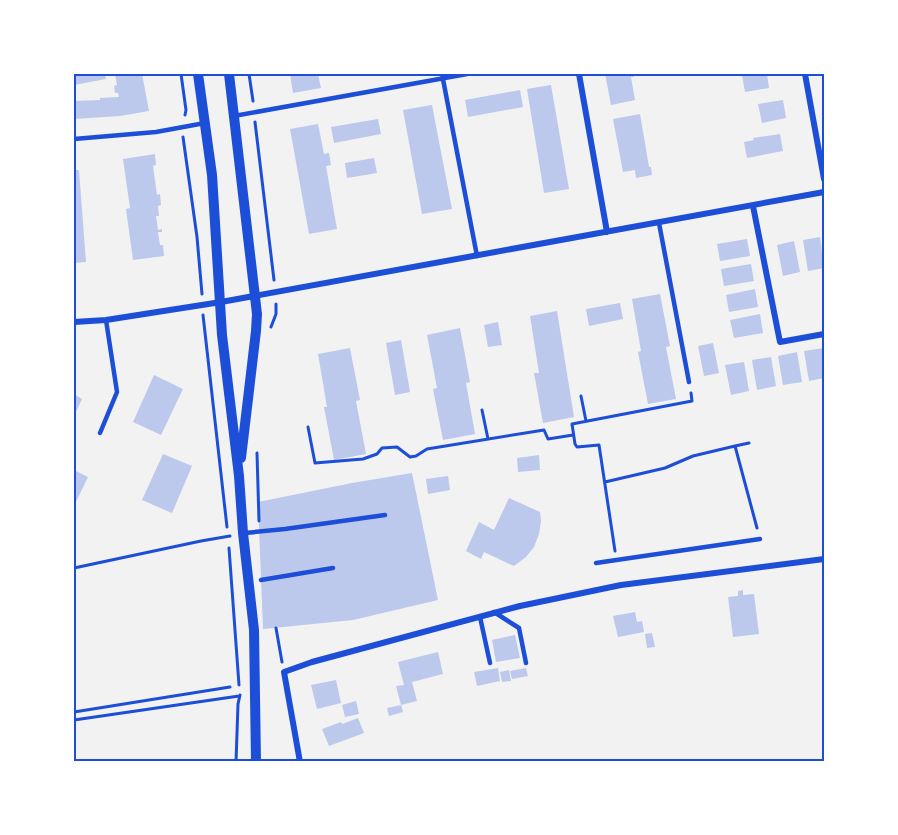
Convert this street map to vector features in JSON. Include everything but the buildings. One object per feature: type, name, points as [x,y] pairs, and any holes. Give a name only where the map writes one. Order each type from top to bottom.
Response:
[{"type":"street","points":[[198,74],[212,175],[223,345],[254,630],[256,762]]},
{"type":"street","points":[[229,74],[255,296],[256,331],[239,476]]},
{"type":"street","points":[[579,74],[607,232]]},
{"type":"street","points":[[805,74],[825,179]]},
{"type":"street","points":[[74,322],[106,320],[255,296],[825,192]]},
{"type":"street","points":[[753,206],[780,342],[825,334]]},
{"type":"street","points":[[300,762],[284,672],[312,662],[531,603],[621,585],[825,559]]},
{"type":"lane","points":[[234,116],[442,76],[467,74]]},
{"type":"lane","points":[[442,76],[477,256]]},
{"type":"lane","points":[[74,139],[156,132],[205,123]]},
{"type":"lane","points":[[659,223],[689,382]]},
{"type":"lane","points":[[100,433],[117,392],[106,320]]},
{"type":"lane","points":[[243,534],[385,515]]},
{"type":"lane","points":[[596,563],[760,539]]},
{"type":"lane","points":[[261,580],[333,568]]},
{"type":"lane","points":[[494,612],[519,628],[526,663]]},
{"type":"lane","points":[[480,616],[490,663]]},
{"type":"path","points":[[181,74],[186,110],[182,127],[197,237],[202,305],[228,536]]},
{"type":"path","points":[[249,74],[276,292],[276,314],[271,329],[256,331]]},
{"type":"path","points":[[617,560],[599,445],[577,447],[572,424],[692,401],[689,382]]},
{"type":"path","points":[[581,396],[586,421]]},
{"type":"path","points":[[482,410],[488,439]]},
{"type":"path","points":[[308,427],[315,463],[363,459],[376,454],[382,448],[396,447],[410,457],[427,449],[544,430],[548,439],[573,435]]},
{"type":"path","points":[[605,482],[665,468],[693,456],[748,443]]},
{"type":"path","points":[[735,446],[760,539]]},
{"type":"path","points":[[257,452],[259,532]]},
{"type":"path","points":[[74,568],[243,534]]},
{"type":"path","points":[[229,548],[240,695],[236,762]]},
{"type":"path","points":[[276,628],[284,672]]},
{"type":"path","points":[[74,712],[230,687]]},
{"type":"path","points":[[74,720],[240,695],[256,695]]}]
